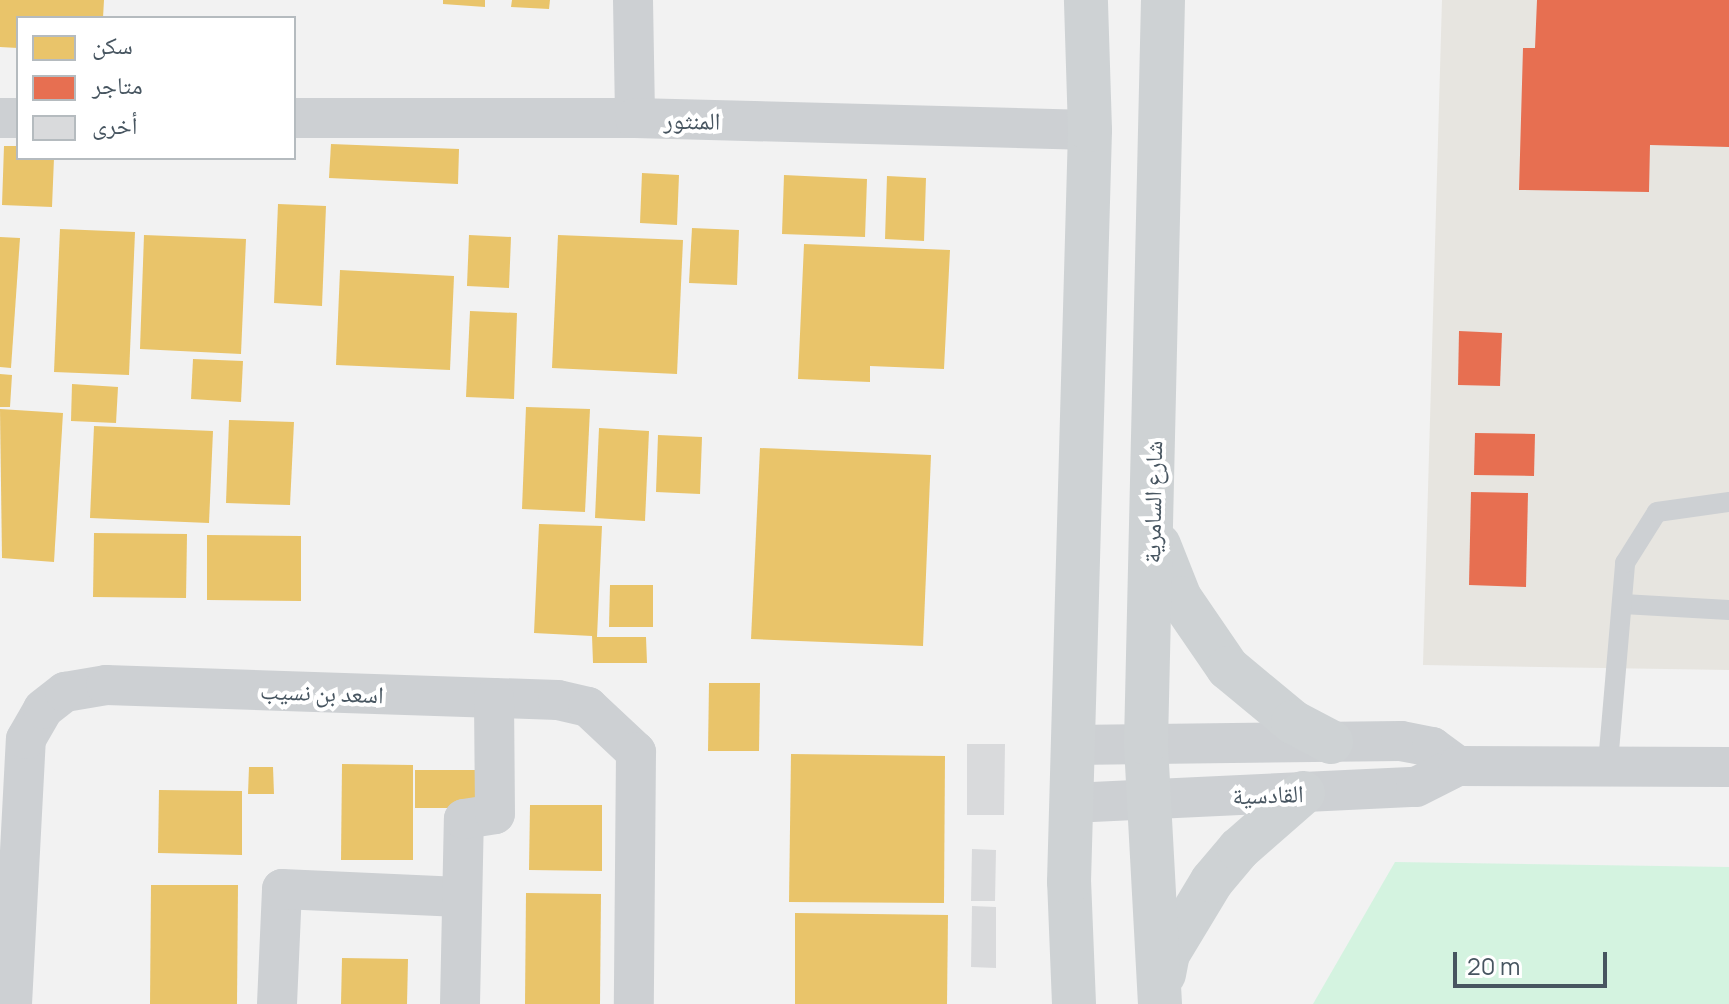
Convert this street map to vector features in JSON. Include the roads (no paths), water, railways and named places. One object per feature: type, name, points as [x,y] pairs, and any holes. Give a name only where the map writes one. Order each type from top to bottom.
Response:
[{"type":"street","points":[[633,0],[635,118]]},
{"type":"street","points":[[1074,1004],[1072,745],[1090,130],[1086,0]]},
{"type":"street","name":"شارع السامرية","points":[[1160,1000],[1146,743],[1163,0]]},
{"type":"street","name":"المنثور","points":[[296,118],[635,118],[1090,130]]},
{"type":"street","points":[[1151,518],[1163,559],[1201,635],[1259,697],[1331,742]]},
{"type":"street","name":"اسعد بن نسيب","points":[[12,1004],[26,739],[43,709],[65,692],[106,685],[558,700],[588,707],[636,752],[634,1004]]},
{"type":"street","points":[[460,1004],[464,819],[495,814],[494,698]]},
{"type":"street","points":[[1072,745],[1417,742],[1458,766]]},
{"type":"street","name":"القادسية","points":[[1071,803],[1416,787],[1458,766],[1608,763],[1729,767]]},
{"type":"street","points":[[1160,1000],[1168,954],[1212,881],[1239,849],[1303,793]]},
{"type":"street","points":[[277,1004],[282,889],[460,897]]},
{"type":"lane","points":[[1608,763],[1625,563],[1657,512],[1729,502]]},
{"type":"lane","points":[[1623,604],[1729,610]]}]
